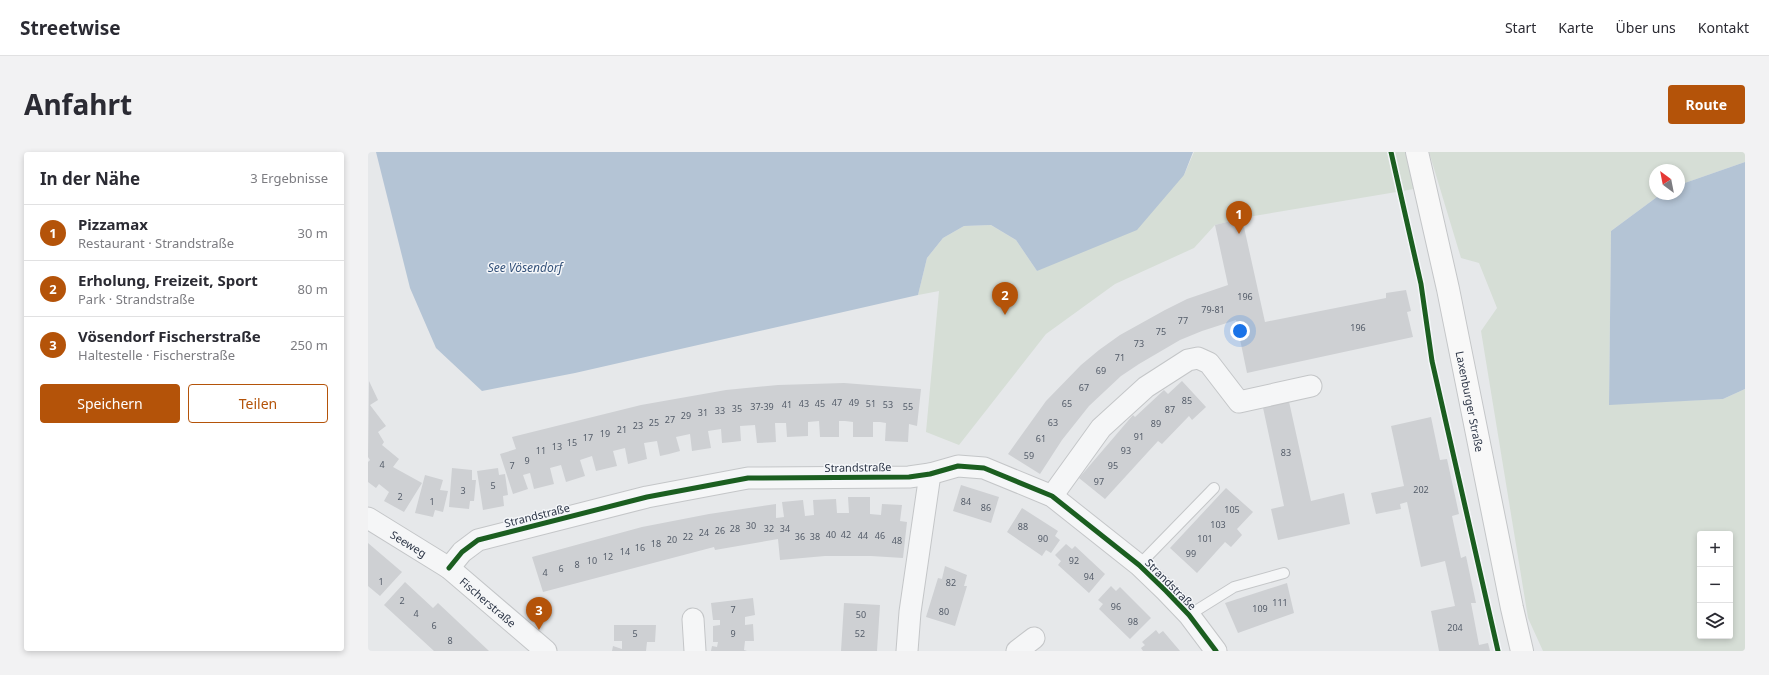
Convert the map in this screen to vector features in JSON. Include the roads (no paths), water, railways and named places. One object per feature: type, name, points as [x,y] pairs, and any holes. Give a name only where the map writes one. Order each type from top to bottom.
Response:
[{"type":"main road","name":"Laxenburger Straße","points":[[1417,152],[1448,289],[1504,570],[1522,651]]},
{"type":"street","points":[[1052,496],[1101,428],[1146,387],[1188,360],[1198,358],[1210,363],[1239,402],[1311,386]]},
{"type":"street","name":"Strandstraße","points":[[449,568],[462,552],[478,540],[647,497],[748,478],[909,476],[930,474],[958,466],[984,468],[1052,496],[1139,565],[1189,615],[1216,651]]},
{"type":"street","points":[[907,651],[910,612],[930,474]]},
{"type":"street","name":"Seeweg","points":[[368,518],[449,568]]},
{"type":"street","name":"Fischerstraße","points":[[449,568],[546,651]]},
{"type":"street","points":[[692,619],[695,651]]},
{"type":"street","points":[[1017,651],[1034,638]]},
{"type":"lane","points":[[1139,565],[1214,488]]},
{"type":"lane","points":[[1189,615],[1234,587],[1284,573]]},
{"type":"water","name":"See Vösendorf","points":[[376,152],[1193,152],[1184,175],[1137,230],[1037,271],[1016,240],[991,225],[964,226],[943,238],[927,258],[918,295],[575,373],[482,391],[436,348],[410,288]]},
{"type":"water","points":[[1745,162],[1745,389],[1723,399],[1609,405],[1611,231],[1653,200],[1685,200],[1685,183]]},
{"type":"place","name":"Pizzamax","points":[[1239,234]]},
{"type":"place","name":"Erholung, Freizeit, Sport","points":[[1005,315]]},
{"type":"place","name":"Vösendorf Fischerstraße","points":[[539,630]]}]
